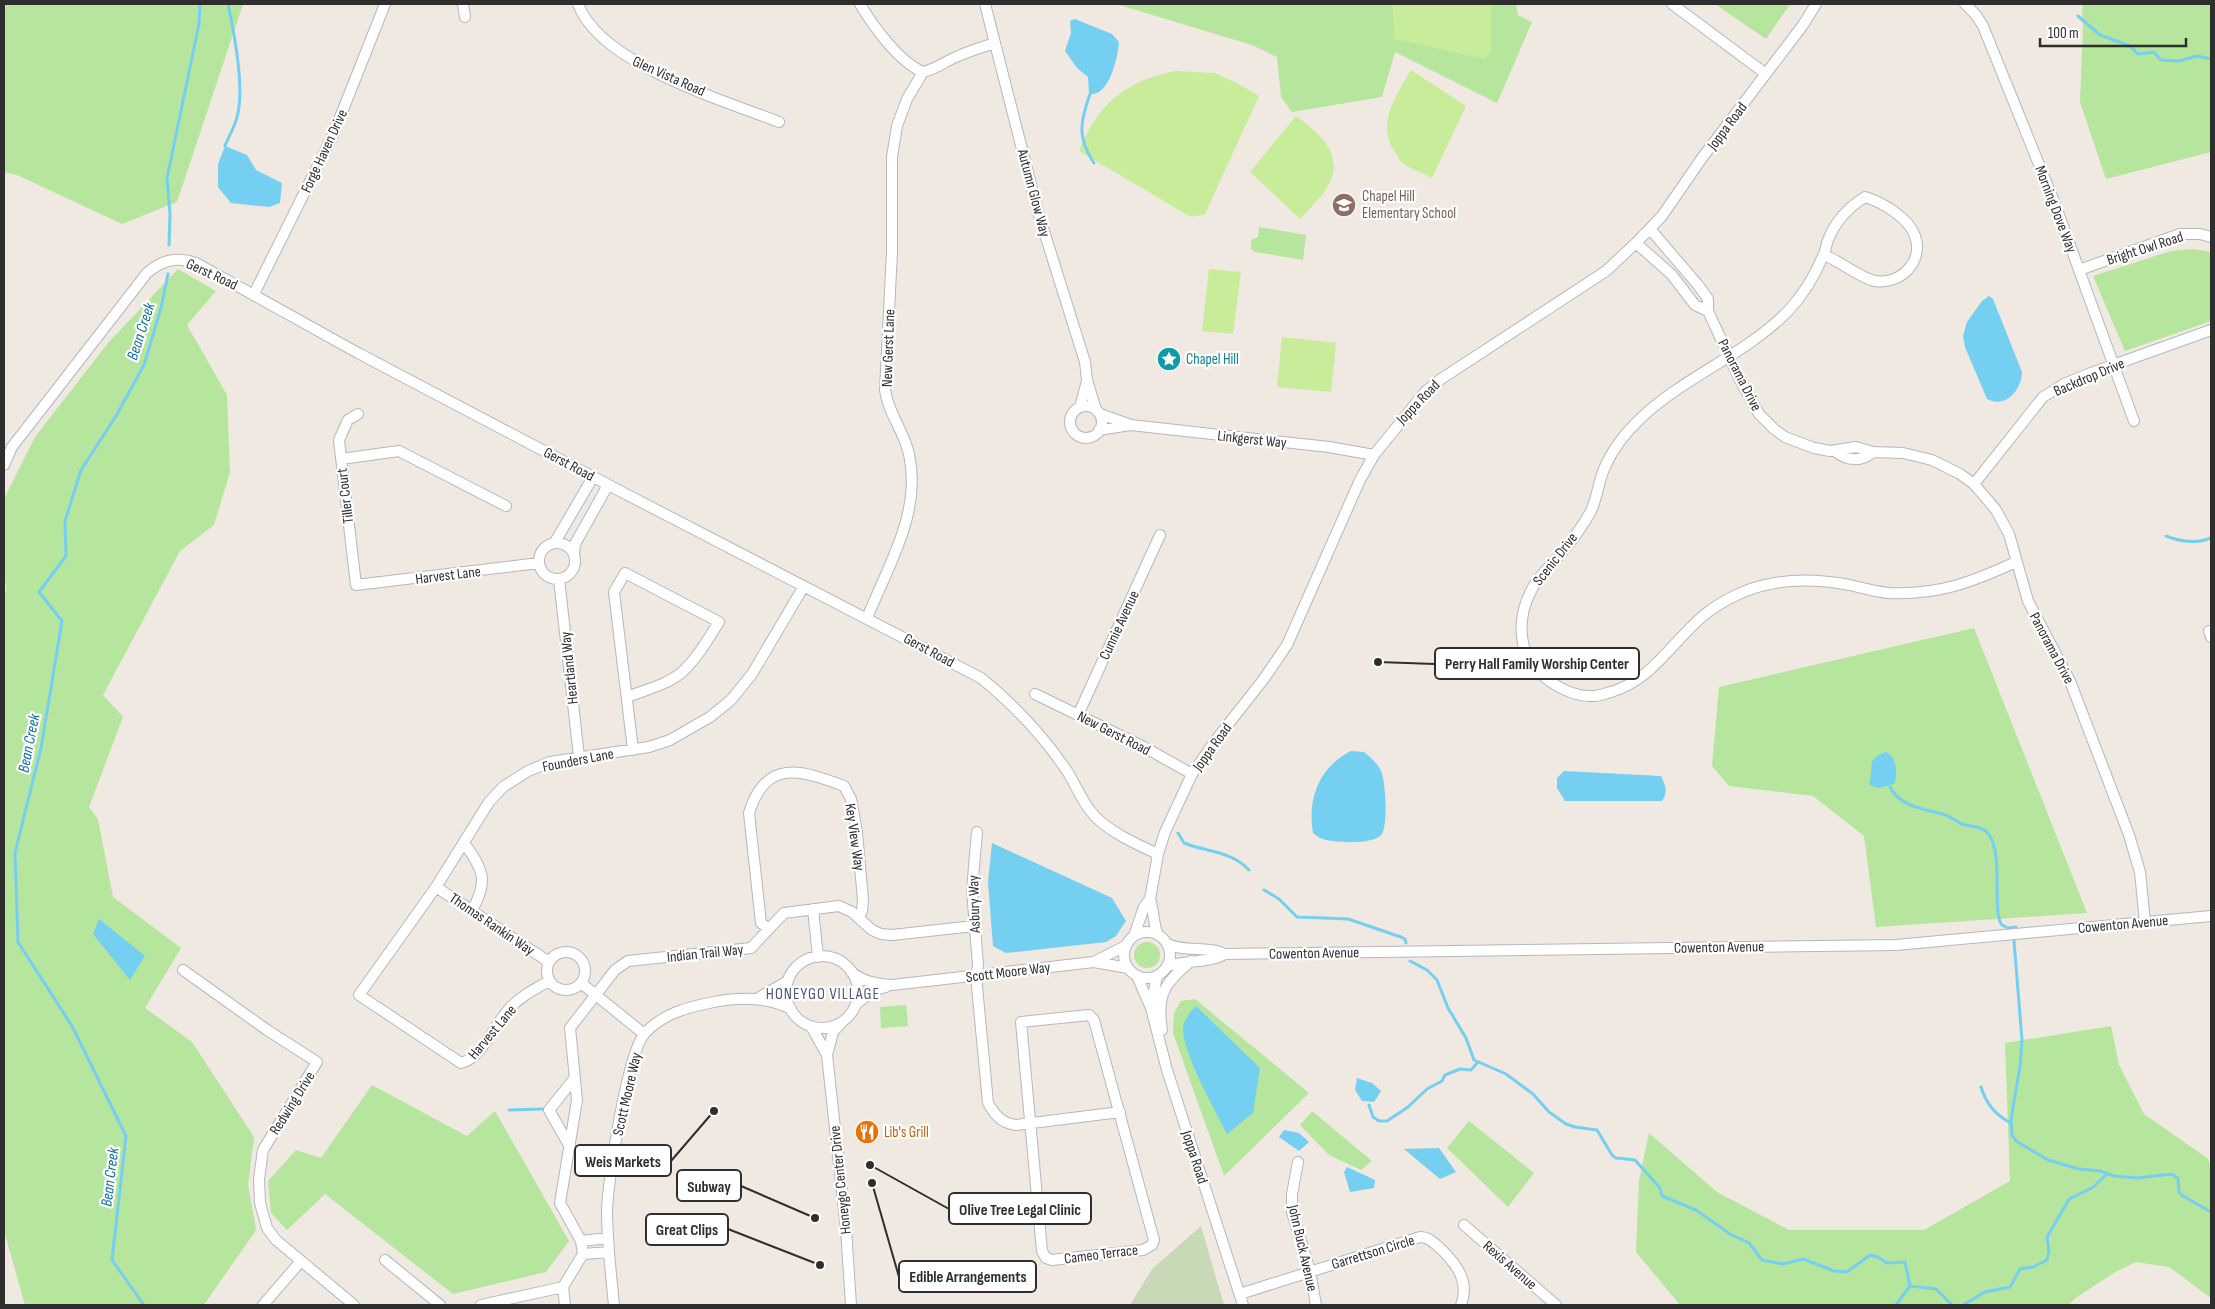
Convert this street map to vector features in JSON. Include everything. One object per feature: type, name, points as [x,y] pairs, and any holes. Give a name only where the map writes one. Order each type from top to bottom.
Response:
[{"type":"street","name":"Forge Haven Drive","points":[[254,294],[333,135],[385,4]]},
{"type":"street","points":[[463,4],[465,16]]},
{"type":"street","name":"Glen Vista Road","points":[[578,4],[596,32],[620,53],[662,76],[779,122]]},
{"type":"street","points":[[860,4],[905,62],[923,72],[935,70],[965,53],[995,43]]},
{"type":"street","name":"Autumn Glow Way","points":[[985,4],[1038,212],[1085,362],[1087,380],[1098,412]]},
{"type":"street","points":[[1672,4],[1766,74]]},
{"type":"street","name":"Joppa Road","points":[[1127,945],[1134,936],[1150,899],[1158,854],[1172,814],[1192,774],[1287,645],[1360,480],[1374,454],[1405,414],[1430,387],[1470,358],[1508,336],[1606,271],[1650,229],[1803,25],[1816,4]]},
{"type":"street","name":"Morning Dove Way","points":[[1965,4],[1976,15],[1983,26],[2055,204],[2134,421]]},
{"type":"street","name":"New Gerst Lane","points":[[867,618],[902,536],[910,503],[910,456],[903,434],[889,409],[885,390],[892,252],[894,145],[897,126],[907,99],[923,72]]},
{"type":"street","name":"Scenic Drive","points":[[1824,255],[1873,281],[1886,282],[1898,277],[1911,267],[1917,254],[1915,236],[1908,224],[1876,200],[1865,197],[1854,203],[1832,231],[1824,255],[1805,290],[1791,308],[1770,328],[1661,400],[1639,420],[1620,441],[1603,470],[1591,511],[1561,553],[1541,575],[1531,590],[1522,619],[1523,646],[1532,664],[1546,678],[1571,693],[1595,696],[1633,684],[1647,673],[1703,616],[1727,600],[1768,584],[1814,580],[1887,593],[1926,593],[1967,584],[2016,562]]},
{"type":"street","name":"Panorama Drive","points":[[1650,229],[1698,284],[1708,299],[1708,311],[1739,378],[1759,414],[1774,429],[1814,448],[1836,452],[1844,448],[1866,448],[1873,452],[1903,453],[1932,460],[1960,474],[1974,484],[2004,522],[2028,601],[2070,681],[2132,843],[2140,872],[2145,922]]},
{"type":"street","name":"Bright Owl Road","points":[[2080,270],[2180,234],[2200,234],[2211,237]]},
{"type":"street","name":"Panorama Drive","points":[[1636,243],[1672,275],[1695,305],[1708,311]]},
{"type":"street","name":"Gerst Road","points":[[4,465],[12,447],[136,285],[157,264],[175,259],[196,263],[358,353],[987,682],[1066,769],[1092,814],[1128,839],[1158,854]]},
{"type":"street","name":"Backdrop Drive","points":[[1974,484],[2043,397],[2064,384],[2211,330]]},
{"type":"street","name":"Autumn Glow Way","points":[[1080,407],[1087,380]]},
{"type":"street","points":[[1088,406],[1098,412],[1102,422],[1099,430],[1087,437],[1074,432],[1070,423],[1076,410],[1080,407],[1088,406]]},
{"type":"street","name":"Linkgerst Way","points":[[1098,412],[1131,425],[1329,447],[1374,454]]},
{"type":"street","name":"Tiller Court","points":[[356,586],[339,440],[348,420],[358,414]]},
{"type":"street","name":"Linkgerst Way","points":[[1099,430],[1131,425]]},
{"type":"street","points":[[341,459],[399,451],[506,506]]},
{"type":"street","points":[[555,542],[593,477]]},
{"type":"street","points":[[574,554],[566,545],[555,542],[549,544],[541,552],[538,563],[544,574],[549,578],[559,579],[568,576],[572,571],[575,560],[576,544],[608,485]]},
{"type":"street","name":"Cunnie Avenue","points":[[1078,715],[1160,535]]},
{"type":"street","name":"Harvest Lane","points":[[356,586],[538,563]]},
{"type":"street","points":[[627,697],[662,684],[681,672],[705,644],[719,622],[625,573],[614,592],[633,750]]},
{"type":"street","name":"Heartland Way","points":[[559,579],[579,757]]},
{"type":"street","name":"Founders Lane","points":[[359,995],[436,886],[489,802],[503,787],[528,771],[550,762],[649,747],[690,730],[732,700],[752,674],[804,586]]},
{"type":"street","name":"New Gerst Road","points":[[1035,694],[1192,774]]},
{"type":"street","name":"Key View Way","points":[[768,928],[760,923],[749,813],[754,796],[763,784],[771,777],[780,774],[805,772],[844,786],[851,799],[857,832],[863,900],[862,911],[859,917]]},
{"type":"street","name":"Asbury Way","points":[[976,976],[978,966],[972,890],[977,832]]},
{"type":"street","points":[[464,842],[478,865],[482,878],[482,894],[472,910]]},
{"type":"street","name":"Thomas Rankin Way","points":[[436,886],[549,962]]},
{"type":"street","name":"Joppa Road","points":[[1150,899],[1158,935]]},
{"type":"street","name":"Indian Trail Way","points":[[581,1241],[560,1203],[577,1100],[570,1028],[615,970],[628,961],[751,948],[784,913],[813,909],[839,906],[859,917],[872,930],[881,934],[892,935],[974,926]]},
{"type":"street","points":[[813,909],[818,957]]},
{"type":"street","name":"Cowenton Avenue","points":[[1167,944],[1184,949],[1217,950],[1225,954],[1896,945],[2211,916]]},
{"type":"street","points":[[1134,936],[1146,932],[1158,935],[1167,944],[1170,951],[1168,966],[1157,976],[1144,978],[1138,976]]},
{"type":"street","points":[[1127,945],[1124,957],[1128,968]]},
{"type":"street","name":"Scott Moore Way","points":[[1094,962],[1127,945]]},
{"type":"street","points":[[565,952],[577,956],[581,960],[585,972],[581,983],[576,987],[564,990],[553,986],[547,975],[549,962],[558,953],[565,952]]},
{"type":"street","name":"Cowenton Avenue","points":[[1168,966],[1191,961],[1216,959],[1225,954]]},
{"type":"street","points":[[818,957],[825,957],[840,961],[851,972],[857,987],[856,1004],[849,1016],[842,1022],[822,1028],[811,1026],[798,1019],[791,1009],[786,990],[788,981],[800,965],[818,957]]},
{"type":"street","points":[[1162,1055],[1167,1049],[1160,1018],[1161,996],[1169,981],[1191,961]]},
{"type":"street","name":"Scott Moore Way","points":[[851,972],[861,980],[872,984],[892,985],[1094,962],[1128,968]]},
{"type":"street","name":"Joppa Road","points":[[1128,968],[1138,976],[1151,1008],[1162,1055],[1244,1305]]},
{"type":"street","name":"Redwing Drive","points":[[183,970],[267,1030],[317,1062],[263,1150],[259,1179],[260,1203],[267,1228],[276,1240],[354,1305]]},
{"type":"street","points":[[976,976],[988,1103],[996,1116],[1008,1124],[1030,1125],[1120,1112]]},
{"type":"street","name":"Joppa Road","points":[[1151,1008],[1157,976]]},
{"type":"street","name":"Harvest Lane","points":[[359,995],[461,1063],[467,1062],[478,1051],[509,1009],[525,995],[549,981]]},
{"type":"street","name":"Scott Moore Way","points":[[757,998],[788,981]]},
{"type":"street","points":[[581,983],[644,1034]]},
{"type":"street","name":"Scott Moore Way","points":[[856,1004],[875,990],[892,985]]},
{"type":"street","name":"Scott Moore Way","points":[[614,1305],[607,1210],[611,1170],[628,1075],[644,1034],[669,1015],[682,1009],[712,1002],[757,998],[772,1001],[791,1009]]},
{"type":"street","name":"Cameo Terrace","points":[[1089,1015],[1092,1018],[1120,1112],[1154,1240],[1152,1245],[1143,1250],[1052,1260],[1046,1258],[1042,1251],[1030,1125],[1021,1022],[1089,1015]]},
{"type":"street","name":"Honeygo Center Drive","points":[[842,1022],[833,1032],[827,1055],[846,1229],[851,1305]]},
{"type":"street","name":"Honeygo Center Drive","points":[[811,1026],[827,1055]]},
{"type":"street","points":[[570,1147],[549,1110],[574,1079]]},
{"type":"street","name":"John Buck Avenue","points":[[1298,1162],[1292,1194],[1292,1212],[1310,1271],[1316,1305]]},
{"type":"street","name":"Rexis Avenue","points":[[1464,1225],[1556,1305]]},
{"type":"street","name":"Garrettson Circle","points":[[1240,1294],[1413,1238],[1425,1237],[1432,1241],[1456,1264],[1464,1290],[1462,1305]]},
{"type":"street","points":[[565,1305],[563,1286],[583,1254],[581,1241],[608,1238]]},
{"type":"street","points":[[583,1254],[609,1252]]},
{"type":"street","points":[[385,1260],[440,1305]]},
{"type":"street","points":[[264,1305],[301,1261]]},
{"type":"street","points":[[481,1305],[563,1286]]},
{"type":"green space","points":[[4,4],[243,4],[177,202],[122,224],[17,175],[4,172]]},
{"type":"green space","points":[[1116,4],[1516,4],[1518,15],[1532,22],[1497,103],[1395,52],[1382,97],[1292,112],[1281,97],[1277,57],[1252,45]]},
{"type":"green space","points":[[1393,4],[1491,4],[1491,51],[1485,59],[1394,39]]},
{"type":"green space","points":[[1715,4],[1790,4],[1766,39]]},
{"type":"green space","points":[[2082,4],[2211,4],[2211,152],[2106,179],[2080,102]]},
{"type":"green space","points":[[1411,70],[1466,106],[1432,178],[1401,162],[1389,142],[1387,131],[1390,110]]},
{"type":"green space","points":[[1176,71],[1215,73],[1259,96],[1205,214],[1191,217],[1079,151],[1086,134],[1095,120],[1116,97],[1143,81]]},
{"type":"green space","points":[[1296,116],[1321,137],[1332,154],[1334,164],[1333,175],[1328,186],[1300,219],[1250,172]]},
{"type":"green space","points":[[1259,227],[1306,235],[1303,260],[1255,252],[1251,249],[1251,240],[1258,237]]},
{"type":"green space","points":[[2193,249],[2211,252],[2211,321],[2125,351],[2093,276],[2171,251]]},
{"type":"green space","points":[[178,269],[216,291],[187,325],[227,395],[230,472],[214,525],[180,551],[103,695],[123,717],[89,807],[98,819],[113,897],[181,948],[145,1008],[192,1042],[254,1137],[248,1185],[256,1230],[204,1305],[25,1305],[4,1231],[4,602],[6,590],[4,499],[35,437],[108,343]]},
{"type":"green space","points":[[1209,269],[1241,272],[1233,334],[1202,331]]},
{"type":"green space","points":[[1282,337],[1336,343],[1331,392],[1277,387]]},
{"type":"green space","points":[[1974,628],[2087,913],[1876,927],[1864,836],[1813,796],[1729,786],[1712,766],[1719,687]]},
{"type":"green space","points":[[1147,942],[1156,946],[1160,955],[1156,964],[1147,968],[1138,964],[1134,955],[1138,946]]},
{"type":"green space","points":[[1195,999],[1309,1093],[1224,1176],[1173,1033],[1174,1013],[1181,1001]]},
{"type":"green space","points":[[906,1005],[908,1026],[881,1028],[880,1007]]},
{"type":"green space","points":[[2111,1026],[2119,1065],[2144,1114],[2207,1158],[2211,1165],[2211,1298],[2169,1267],[2136,1262],[2117,1271],[2068,1305],[1680,1305],[1636,1252],[1639,1180],[1649,1133],[1717,1192],[1789,1230],[1924,1230],[2010,1181],[2005,1043]]},
{"type":"green space","points":[[372,1085],[467,1136],[495,1111],[569,1241],[546,1272],[453,1294],[325,1194],[287,1230],[271,1213],[268,1181],[296,1150],[321,1158]]},
{"type":"green space","points":[[1312,1111],[1372,1161],[1361,1170],[1329,1155],[1300,1125]]},
{"type":"green space","points":[[1469,1121],[1534,1173],[1508,1207],[1447,1148]]},
{"type":"green space","points":[[1201,1226],[1224,1305],[1130,1305],[1152,1269]]},
{"type":"water","points":[[1075,19],[1112,34],[1119,42],[1117,57],[1111,75],[1102,90],[1096,94],[1089,94],[1088,77],[1077,68],[1065,51],[1071,33],[1070,21]]},
{"type":"water","points":[[225,146],[247,155],[256,170],[282,183],[280,203],[269,207],[231,203],[218,187],[218,164]]},
{"type":"water","points":[[1989,296],[1993,299],[2022,372],[2016,391],[2006,400],[2000,402],[1987,399],[1965,347],[1963,336],[1967,322],[1982,301]]},
{"type":"water","points":[[1351,751],[1364,752],[1380,769],[1385,791],[1386,811],[1384,829],[1378,838],[1371,840],[1345,842],[1322,839],[1313,833],[1312,808],[1314,796],[1323,775],[1340,758]]},
{"type":"water","points":[[1886,752],[1890,754],[1896,766],[1894,784],[1879,788],[1871,786],[1869,783],[1871,765],[1875,758]]},
{"type":"water","points":[[1564,771],[1661,776],[1666,792],[1662,801],[1565,801],[1557,788],[1557,778]]},
{"type":"water","points":[[992,843],[1112,898],[1126,921],[1116,936],[1106,942],[1006,953],[993,946],[988,882]]},
{"type":"water","points":[[99,919],[145,956],[130,980],[93,934]]},
{"type":"water","points":[[1196,1006],[1260,1068],[1253,1113],[1227,1134],[1200,1082],[1184,1040],[1184,1023]]},
{"type":"water","points":[[1357,1078],[1372,1083],[1381,1091],[1374,1102],[1362,1101],[1355,1090]]},
{"type":"water","points":[[1284,1130],[1299,1133],[1309,1142],[1299,1151],[1279,1137]]},
{"type":"water","points":[[1439,1148],[1456,1172],[1440,1179],[1404,1149]]},
{"type":"water","points":[[1347,1167],[1375,1180],[1374,1188],[1350,1192],[1344,1172]]},
{"type":"waterway","name":"Bean Creek","points":[[169,245],[170,214],[167,178],[199,24],[200,4]]},
{"type":"waterway","points":[[225,146],[236,120],[240,91],[238,61],[228,4]]},
{"type":"waterway","points":[[2078,16],[2100,35],[2130,46],[2138,54],[2154,52],[2161,60],[2179,61],[2197,56],[2211,59]]},
{"type":"waterway","points":[[1090,94],[1084,113],[1082,130],[1085,146],[1094,163]]},
{"type":"waterway","name":"Bean Creek","points":[[144,1305],[112,1260],[126,1136],[72,1026],[18,942],[15,853],[41,748],[62,621],[39,592],[66,556],[65,521],[81,470],[116,416],[144,365],[161,308],[168,274]]},
{"type":"waterway","points":[[2166,536],[2188,542],[2211,538]]},
{"type":"waterway","points":[[1890,787],[1899,799],[1906,803],[1945,815],[1962,824],[1978,827],[1987,832],[1992,841],[1997,866],[1999,918],[2002,925],[2008,928],[2016,927]]},
{"type":"waterway","points":[[1178,833],[1184,843],[1227,855],[1249,870]]},
{"type":"waterway","points":[[1264,890],[1279,899],[1297,917],[1348,919],[1401,937],[1405,939],[1406,943]]},
{"type":"waterway","points":[[2014,941],[2022,1040],[2020,1067],[2011,1119],[2012,1135],[2016,1141],[2048,1160],[2079,1169],[2100,1171],[2114,1176],[2137,1178],[2172,1174],[2178,1179],[2179,1192],[2183,1196],[2211,1212]]},
{"type":"waterway","points":[[1410,961],[1427,970],[1437,980],[1448,1008],[1466,1038],[1474,1060],[1506,1074],[1533,1094],[1549,1112],[1566,1124],[1597,1130],[1612,1155],[1616,1158],[1635,1160],[1660,1188],[1662,1196],[1696,1210],[1730,1234],[1749,1243],[1762,1260],[1783,1264],[1803,1259],[1834,1271],[1847,1272],[1870,1255],[1878,1257],[1887,1263],[1905,1262],[1910,1286],[1896,1305]]},
{"type":"waterway","points":[[1369,1105],[1373,1117],[1379,1121],[1387,1121],[1408,1107],[1427,1089],[1442,1081],[1445,1075],[1460,1069],[1471,1070],[1478,1062]]},
{"type":"waterway","points":[[1981,1087],[1992,1108],[2011,1123]]},
{"type":"waterway","points":[[509,1110],[543,1109]]},
{"type":"waterway","points":[[1963,1305],[1985,1292],[2010,1287],[2020,1269],[2033,1267],[2047,1260],[2049,1251],[2047,1237],[2069,1199],[2092,1188],[2107,1174]]},
{"type":"waterway","points":[[1910,1286],[1936,1289],[1952,1305]]},
{"type":"place","name":"Chapel Hill Elementary School","points":[[1344,205]]},
{"type":"place","name":"Chapel Hill","points":[[1169,359]]},
{"type":"place","name":"Perry Hall Family Worship Center","points":[[1378,662]]},
{"type":"place","name":"Weis Markets","points":[[714,1111]]},
{"type":"place","name":"Lib's Grill","points":[[867,1132]]},
{"type":"place","name":"Olive Tree Legal Clinic","points":[[870,1165]]},
{"type":"place","name":"Edible Arrangements","points":[[872,1183]]},
{"type":"place","name":"Subway","points":[[815,1218]]},
{"type":"place","name":"Great Clips","points":[[820,1265]]},
{"type":"district","name":"HONEYGO VILLAGE","points":[[823,993]]}]
